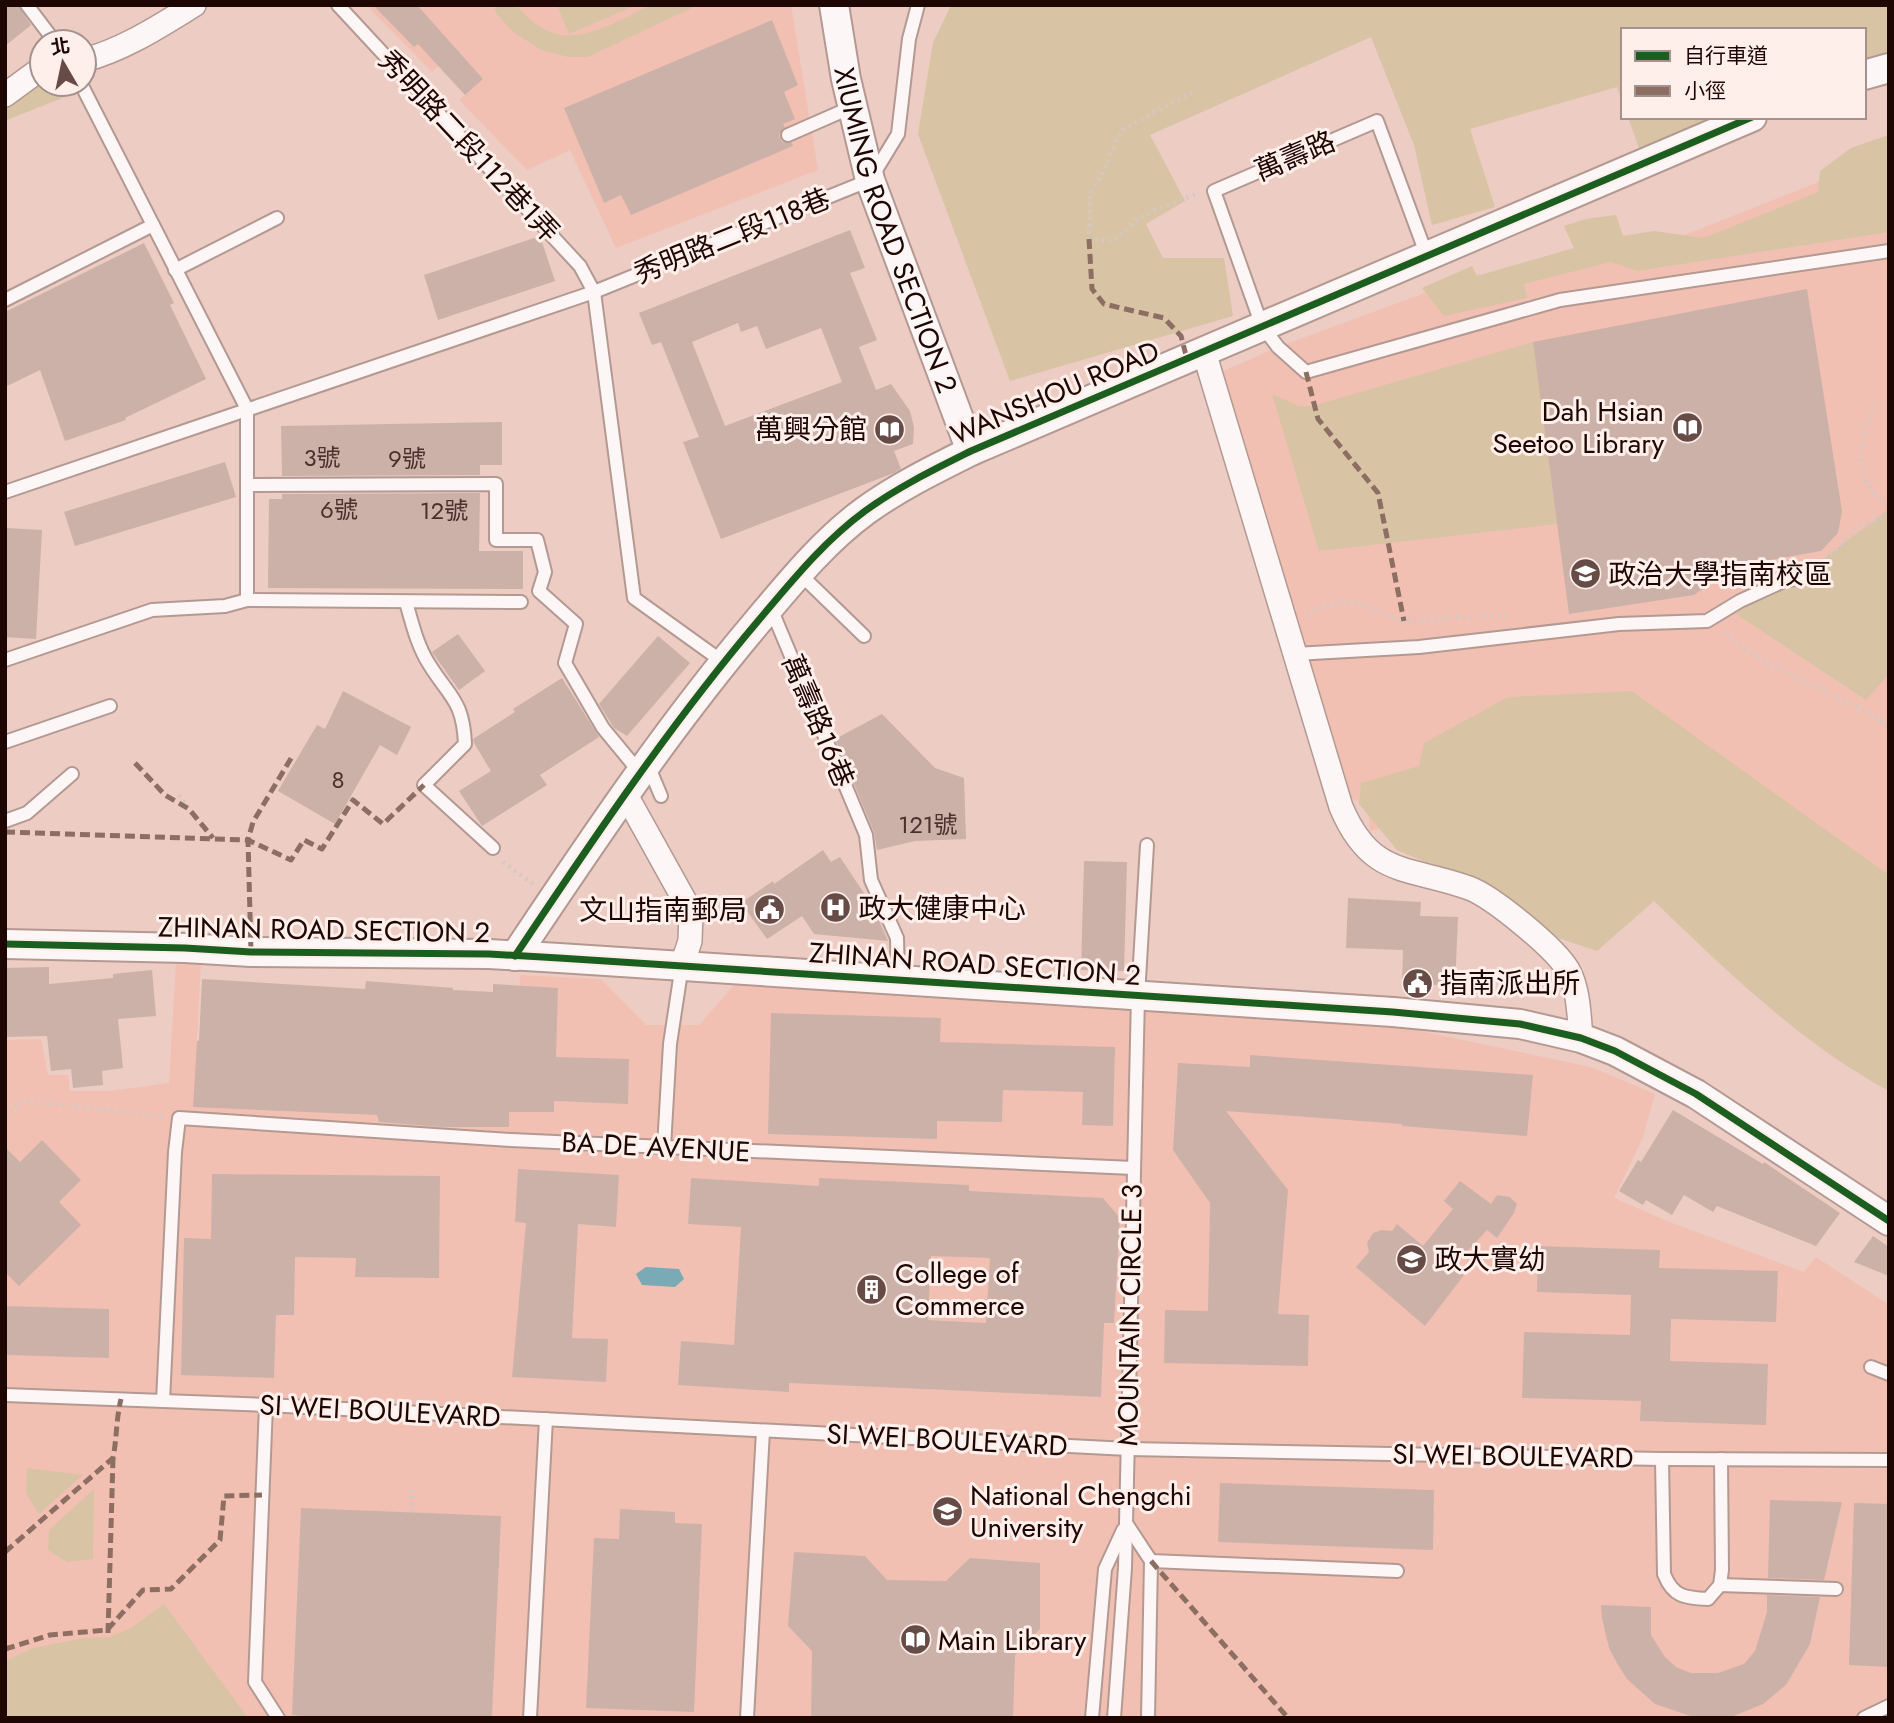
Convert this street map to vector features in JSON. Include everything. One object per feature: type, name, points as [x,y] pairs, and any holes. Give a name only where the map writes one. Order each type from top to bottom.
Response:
[{"type":"street","points":[[98,56],[164,24],[194,5]]},
{"type":"street","name":"XIUMING ROAD SECTION 2","points":[[834,5],[852,107],[870,180],[971,451]]},
{"type":"street","points":[[1866,74],[1889,68]]},
{"type":"street","points":[[5,95],[28,78]]},
{"type":"street","name":"WANSHOU ROAD","points":[[515,956],[638,778],[723,662],[799,573],[864,511],[915,479],[971,451],[1747,119]]},
{"type":"street","points":[[1204,352],[1349,827],[1361,843],[1379,859],[1397,869],[1473,889],[1489,898],[1551,949],[1568,970],[1573,983],[1581,1038]]},
{"type":"street","points":[[638,778],[691,912],[690,941],[682,965]]},
{"type":"street","name":"ZHINAN ROAD SECTION 2","points":[[5,944],[185,947],[251,952],[515,956],[682,965],[1520,1024],[1581,1038],[1615,1051],[1696,1094],[1889,1221]]},
{"type":"lane","points":[[27,5],[44,28]]},
{"type":"lane","name":"秀明路二段112巷1弄","points":[[338,5],[580,266],[594,292]]},
{"type":"lane","points":[[870,180],[898,134],[909,38],[918,5]]},
{"type":"lane","points":[[88,98],[247,410],[247,600]]},
{"type":"lane","points":[[788,135],[852,107]]},
{"type":"lane","name":"萬壽路","points":[[1214,191],[1377,121],[1427,256]]},
{"type":"lane","name":"秀明路二段118巷","points":[[5,492],[594,292],[870,180]]},
{"type":"lane","points":[[1214,191],[1262,327],[1278,347],[1306,372],[1560,300],[1889,251]]},
{"type":"lane","points":[[176,270],[277,218]]},
{"type":"lane","points":[[5,300],[153,225]]},
{"type":"lane","points":[[594,292],[634,598],[723,662]]},
{"type":"lane","points":[[247,485],[496,484],[496,540],[537,540],[545,572],[539,591],[576,624],[565,663],[603,728],[638,778],[661,796]]},
{"type":"lane","points":[[799,573],[864,636]]},
{"type":"lane","points":[[1295,654],[1419,647],[1619,624],[1707,621],[1740,601],[1784,581],[1806,577]]},
{"type":"lane","points":[[5,660],[152,610],[225,606],[247,600],[521,602]]},
{"type":"lane","points":[[406,602],[417,640],[430,665],[456,701],[464,721],[466,744],[424,785],[494,848]]},
{"type":"lane","name":"萬壽路16巷","points":[[770,606],[866,835],[871,880],[897,938],[898,980]]},
{"type":"lane","points":[[5,742],[110,706]]},
{"type":"lane","points":[[5,821],[27,813],[72,774]]},
{"type":"lane","name":"MOUNTAIN CIRCLE 3","points":[[1114,1718],[1125,1568],[1138,996],[1147,845]]},
{"type":"lane","points":[[664,1147],[670,1044],[682,965]]},
{"type":"lane","points":[[163,1401],[179,1118]]},
{"type":"lane","name":"BA DE AVENUE","points":[[179,1118],[511,1140],[1133,1168]]},
{"type":"lane","points":[[1871,1367],[1889,1374]]},
{"type":"lane","name":"SI WEI BOULEVARD","points":[[5,1395],[266,1405],[1128,1449],[1662,1459],[1889,1460]]},
{"type":"lane","points":[[266,1405],[255,1682],[278,1718]]},
{"type":"lane","points":[[530,1718],[546,1419]]},
{"type":"lane","points":[[747,1718],[763,1431]]},
{"type":"lane","points":[[1662,1459],[1664,1574],[1668,1586],[1684,1598],[1708,1599],[1720,1585],[1721,1459]]},
{"type":"lane","points":[[1126,1523],[1151,1561],[1147,1718]]},
{"type":"lane","points":[[1092,1718],[1105,1569],[1126,1523]]},
{"type":"lane","points":[[1151,1561],[1397,1571]]},
{"type":"lane","points":[[1720,1585],[1836,1589]]},
{"type":"lane","points":[[1864,1718],[1889,1706]]},
{"type":"path","points":[[1192,92],[1124,129],[1116,140],[1105,170],[1089,194],[1089,239],[1115,241],[1139,217],[1203,192],[1214,191]]},
{"type":"path","points":[[1874,405],[1861,449],[1861,466],[1867,484],[1878,500],[1889,507]]},
{"type":"path","points":[[1806,577],[1806,561],[1823,562],[1859,526],[1889,515]]},
{"type":"path","points":[[1284,620],[1340,602],[1366,605],[1395,620],[1404,621],[1518,615]]},
{"type":"path","points":[[1707,621],[1759,658],[1871,714],[1889,727]]},
{"type":"path","points":[[179,795],[190,809]]},
{"type":"path","points":[[500,860],[553,899]]},
{"type":"path","points":[[5,1116],[23,1101],[179,1118]]},
{"type":"path","points":[[411,1512],[412,1488]]},
{"type":"shaded area","points":[[366,5],[791,5],[818,170],[616,248],[570,150],[527,170],[459,100],[483,79],[456,51],[432,72]]},
{"type":"shaded area","points":[[494,5],[516,5],[529,18],[554,33],[579,35],[607,26],[653,5],[698,5],[588,57],[568,57],[541,50],[513,32],[496,13]]},
{"type":"shaded area","points":[[557,5],[637,5],[569,34]]},
{"type":"shaded area","points":[[951,5],[1889,5],[1889,52],[1866,60],[1866,28],[1621,28],[1621,98],[1617,87],[1470,129],[1495,207],[1432,225],[1414,145],[1371,37],[1150,135],[1185,201],[1146,224],[1163,258],[1224,258],[1233,316],[1010,381],[918,134],[933,43]]},
{"type":"shaded area","points":[[28,89],[28,98],[62,98],[7,120],[5,106]]},
{"type":"shaded area","points":[[1629,119],[1719,119],[1640,151]]},
{"type":"shaded area","points":[[1889,135],[1889,232],[1637,271],[1611,262],[1524,284],[1527,298],[1444,316],[1422,288],[1472,266],[1477,276],[1574,248],[1564,226],[1586,219],[1616,215],[1623,236],[1654,231],[1704,238],[1818,192],[1820,171],[1851,148]]},
{"type":"shaded area","name":"政治大學指南校區","points":[[1889,154],[1889,986],[1716,884],[1392,825],[1370,831],[1368,805],[1350,798],[1221,372],[1278,347],[1471,276],[1672,240]]},
{"type":"shaded area","points":[[1533,342],[1557,524],[1319,551],[1272,394],[1299,406],[1312,406]]},
{"type":"shaded area","points":[[1889,509],[1889,674],[1866,700],[1736,614],[1760,589],[1790,584]]},
{"type":"shaded area","points":[[1632,691],[1889,875],[1889,1091],[1825,1051],[1765,1004],[1654,901],[1597,951],[1558,938],[1490,889],[1397,850],[1359,804],[1361,783],[1419,766],[1424,743],[1508,697]]},
{"type":"shaded area","name":"National Chengchi University","points":[[176,962],[201,963],[197,1040],[517,1084],[520,975],[601,979],[646,1025],[699,1025],[735,984],[1190,1010],[1401,1027],[1591,1067],[1655,1094],[1643,1137],[1614,1198],[1667,1221],[1804,1272],[1816,1257],[1889,1305],[1889,1718],[5,1718],[5,1040],[41,1039],[48,1075],[68,1075],[70,1091],[110,1091],[169,1083]]},
{"type":"shaded area","points":[[27,1468],[83,1475],[39,1514],[26,1493]]},
{"type":"shaded area","points":[[94,1489],[93,1559],[67,1562],[48,1550],[49,1530]]},
{"type":"shaded area","points":[[164,1604],[248,1718],[5,1718],[5,1661],[33,1648],[84,1638],[109,1637],[131,1628]]},
{"type":"water","points":[[646,1267],[679,1269],[684,1279],[675,1287],[642,1285],[636,1274]]},
{"type":"building","points":[[5,5],[18,5],[31,25],[5,46]]},
{"type":"building","points":[[373,5],[417,5],[483,79],[465,95],[418,44],[414,47]]},
{"type":"building","points":[[772,20],[798,85],[784,92],[795,119],[783,124],[785,127],[779,135],[782,142],[792,143],[793,146],[631,215],[621,195],[604,203],[564,108]]},
{"type":"building","points":[[850,230],[865,268],[850,273],[877,340],[859,347],[876,390],[891,384],[910,411],[914,427],[913,444],[894,451],[901,469],[721,539],[683,442],[699,437],[661,342],[652,345],[639,313]],"holes":[[[738,323],[741,332],[757,326],[766,349],[821,328],[842,382],[725,426],[692,342]]]},
{"type":"building","points":[[540,236],[555,281],[438,320],[424,275]]},
{"type":"building","points":[[144,243],[174,303],[170,305],[206,379],[125,418],[126,420],[65,441],[40,370],[5,387],[5,312]]},
{"type":"building","name":"Dah Hsian Seetoo Library","points":[[1807,289],[1842,511],[1838,533],[1821,551],[1735,566],[1694,595],[1569,614],[1533,342]]},
{"type":"building","points":[[502,422],[502,465],[480,465],[480,475],[282,476],[281,426]]},
{"type":"building","points":[[225,462],[236,497],[75,546],[64,512]]},
{"type":"building","points":[[480,493],[479,551],[523,551],[523,589],[268,588],[269,499],[282,499],[282,494]]},
{"type":"building","points":[[7,528],[42,530],[36,639],[5,637]]},
{"type":"building","points":[[458,634],[485,671],[459,690],[432,652]]},
{"type":"building","points":[[658,636],[690,663],[627,736],[614,728],[599,704]]},
{"type":"building","points":[[562,678],[599,737],[540,775],[547,785],[482,826],[459,791],[491,771],[473,739],[515,712],[513,709]]},
{"type":"building","points":[[343,691],[411,727],[397,755],[380,745],[335,824],[278,791],[317,725],[325,729]]},
{"type":"building","points":[[882,714],[935,768],[964,778],[966,839],[915,841],[877,850],[874,832],[835,739]]},
{"type":"building","name":"政大健康中心","points":[[823,850],[831,862],[840,857],[873,907],[888,941],[814,934],[802,916],[767,939],[741,903]]},
{"type":"building","points":[[1084,861],[1127,862],[1124,971],[1081,970]]},
{"type":"building","points":[[1348,898],[1421,902],[1420,916],[1458,917],[1455,986],[1402,983],[1403,950],[1346,948]]},
{"type":"building","points":[[49,967],[49,984],[113,978],[113,974],[152,970],[156,1016],[118,1019],[123,1068],[102,1071],[103,1085],[73,1088],[71,1069],[51,1071],[47,1036],[5,1037],[5,968]]},
{"type":"building","points":[[202,979],[365,989],[366,981],[493,992],[493,984],[558,988],[556,1057],[629,1059],[628,1104],[554,1101],[554,1112],[509,1112],[509,1127],[442,1127],[379,1122],[377,1115],[193,1107]]},
{"type":"building","points":[[771,1013],[941,1018],[940,1042],[1115,1047],[1113,1126],[1082,1125],[1083,1092],[1003,1090],[1002,1122],[937,1121],[937,1139],[768,1134]]},
{"type":"building","points":[[1250,1055],[1533,1075],[1527,1136],[1226,1111],[1288,1190],[1278,1314],[1309,1315],[1308,1366],[1164,1363],[1165,1310],[1208,1311],[1210,1203],[1173,1150],[1178,1063],[1250,1067]]},
{"type":"building","points":[[1673,1110],[1763,1164],[1764,1162],[1840,1213],[1816,1246],[1717,1206],[1713,1212],[1684,1195],[1672,1215],[1646,1200],[1643,1205],[1619,1191],[1638,1160],[1641,1162]]},
{"type":"building","points":[[42,1140],[81,1180],[59,1202],[81,1225],[19,1286],[5,1272],[5,1147],[20,1162]]},
{"type":"building","points":[[518,1169],[619,1175],[616,1227],[578,1224],[572,1338],[608,1339],[606,1382],[512,1377],[526,1223],[515,1222]]},
{"type":"building","points":[[212,1174],[440,1176],[439,1278],[355,1277],[356,1258],[295,1257],[294,1315],[276,1315],[274,1378],[181,1375],[184,1238],[211,1239]]},
{"type":"building","points":[[691,1178],[819,1186],[819,1178],[969,1185],[969,1191],[1103,1198],[1120,1218],[1114,1323],[1104,1323],[1101,1397],[789,1383],[789,1392],[678,1385],[681,1341],[734,1345],[741,1227],[688,1224]],"holes":[[[931,1256],[990,1258],[986,1323],[928,1320]]]},
{"type":"building","name":"政大實幼","points":[[1460,1181],[1491,1204],[1497,1195],[1510,1197],[1517,1204],[1497,1238],[1487,1230],[1453,1267],[1464,1275],[1425,1326],[1356,1267],[1369,1252],[1367,1243],[1373,1233],[1392,1231],[1397,1224],[1423,1246],[1453,1209],[1444,1201]]},
{"type":"building","points":[[1873,1236],[1889,1247],[1889,1276],[1854,1262]]},
{"type":"building","points":[[1538,1246],[1660,1250],[1659,1268],[1778,1271],[1776,1322],[1671,1319],[1670,1361],[1768,1364],[1766,1425],[1640,1421],[1641,1401],[1522,1398],[1524,1332],[1630,1335],[1631,1295],[1537,1292]]},
{"type":"building","points":[[5,1306],[109,1309],[109,1358],[5,1355]]},
{"type":"building","points":[[1220,1483],[1434,1490],[1433,1550],[1218,1542]]},
{"type":"building","points":[[1770,1500],[1842,1502],[1824,1580],[1768,1578]]},
{"type":"building","points":[[1854,1503],[1889,1504],[1889,1667],[1849,1665]]},
{"type":"building","points":[[301,1508],[501,1516],[492,1717],[322,1718],[292,1715]]},
{"type":"building","points":[[620,1509],[675,1512],[675,1523],[702,1524],[694,1712],[586,1708],[594,1538],[619,1539]]},
{"type":"building","name":"Main Library","points":[[794,1552],[865,1556],[887,1580],[946,1581],[970,1558],[1040,1563],[1040,1629],[1015,1655],[1013,1718],[811,1718],[812,1651],[788,1626]]},
{"type":"building","points":[[1767,1595],[1820,1597],[1810,1644],[1786,1685],[1763,1704],[1729,1718],[1696,1718],[1655,1704],[1627,1679],[1609,1648],[1601,1605],[1651,1607],[1651,1635],[1665,1657],[1676,1667],[1691,1673],[1718,1673],[1744,1664],[1755,1651],[1767,1612]]},
{"type":"marked path","points":[[1089,239],[1092,289],[1104,304],[1164,318],[1181,336],[1187,359]]},
{"type":"marked path","points":[[1306,372],[1318,419],[1378,493],[1404,621]]},
{"type":"marked path","points":[[251,952],[248,840],[253,822],[293,755]]},
{"type":"marked path","points":[[135,763],[165,795],[189,809],[213,838]]},
{"type":"marked path","points":[[5,832],[248,840],[291,860],[304,840],[322,849],[353,800],[383,824],[424,785]]},
{"type":"marked path","points":[[5,1552],[113,1458],[121,1399]]},
{"type":"marked path","points":[[108,1633],[113,1458]]},
{"type":"marked path","points":[[5,1649],[50,1635],[107,1630],[143,1590],[171,1589],[220,1540],[224,1496],[262,1495]]},
{"type":"marked path","points":[[1151,1561],[1288,1718]]},
{"type":"cycle path","points":[[515,956],[632,785],[725,661],[822,549],[878,502],[971,451],[1747,119]]},
{"type":"cycle path","points":[[5,944],[251,952],[489,954],[1393,1012],[1520,1024],[1581,1038],[1615,1051],[1696,1094],[1889,1221]]},
{"type":"place","name":"Dah Hsian Seetoo Library","points":[[1687,427]]},
{"type":"place","name":"萬興分館","points":[[890,429]]},
{"type":"place","name":"政治大學指南校區","points":[[1585,574]]},
{"type":"place","name":"政大健康中心","points":[[835,908]]},
{"type":"place","name":"文山指南郵局","points":[[770,910]]},
{"type":"place","name":"指南派出所","points":[[1417,983]]},
{"type":"place","name":"政大實幼","points":[[1411,1259]]},
{"type":"place","name":"College of Commerce","points":[[872,1289]]},
{"type":"place","name":"National Chengchi University","points":[[947,1511]]},
{"type":"place","name":"Main Library","points":[[915,1640]]}]
